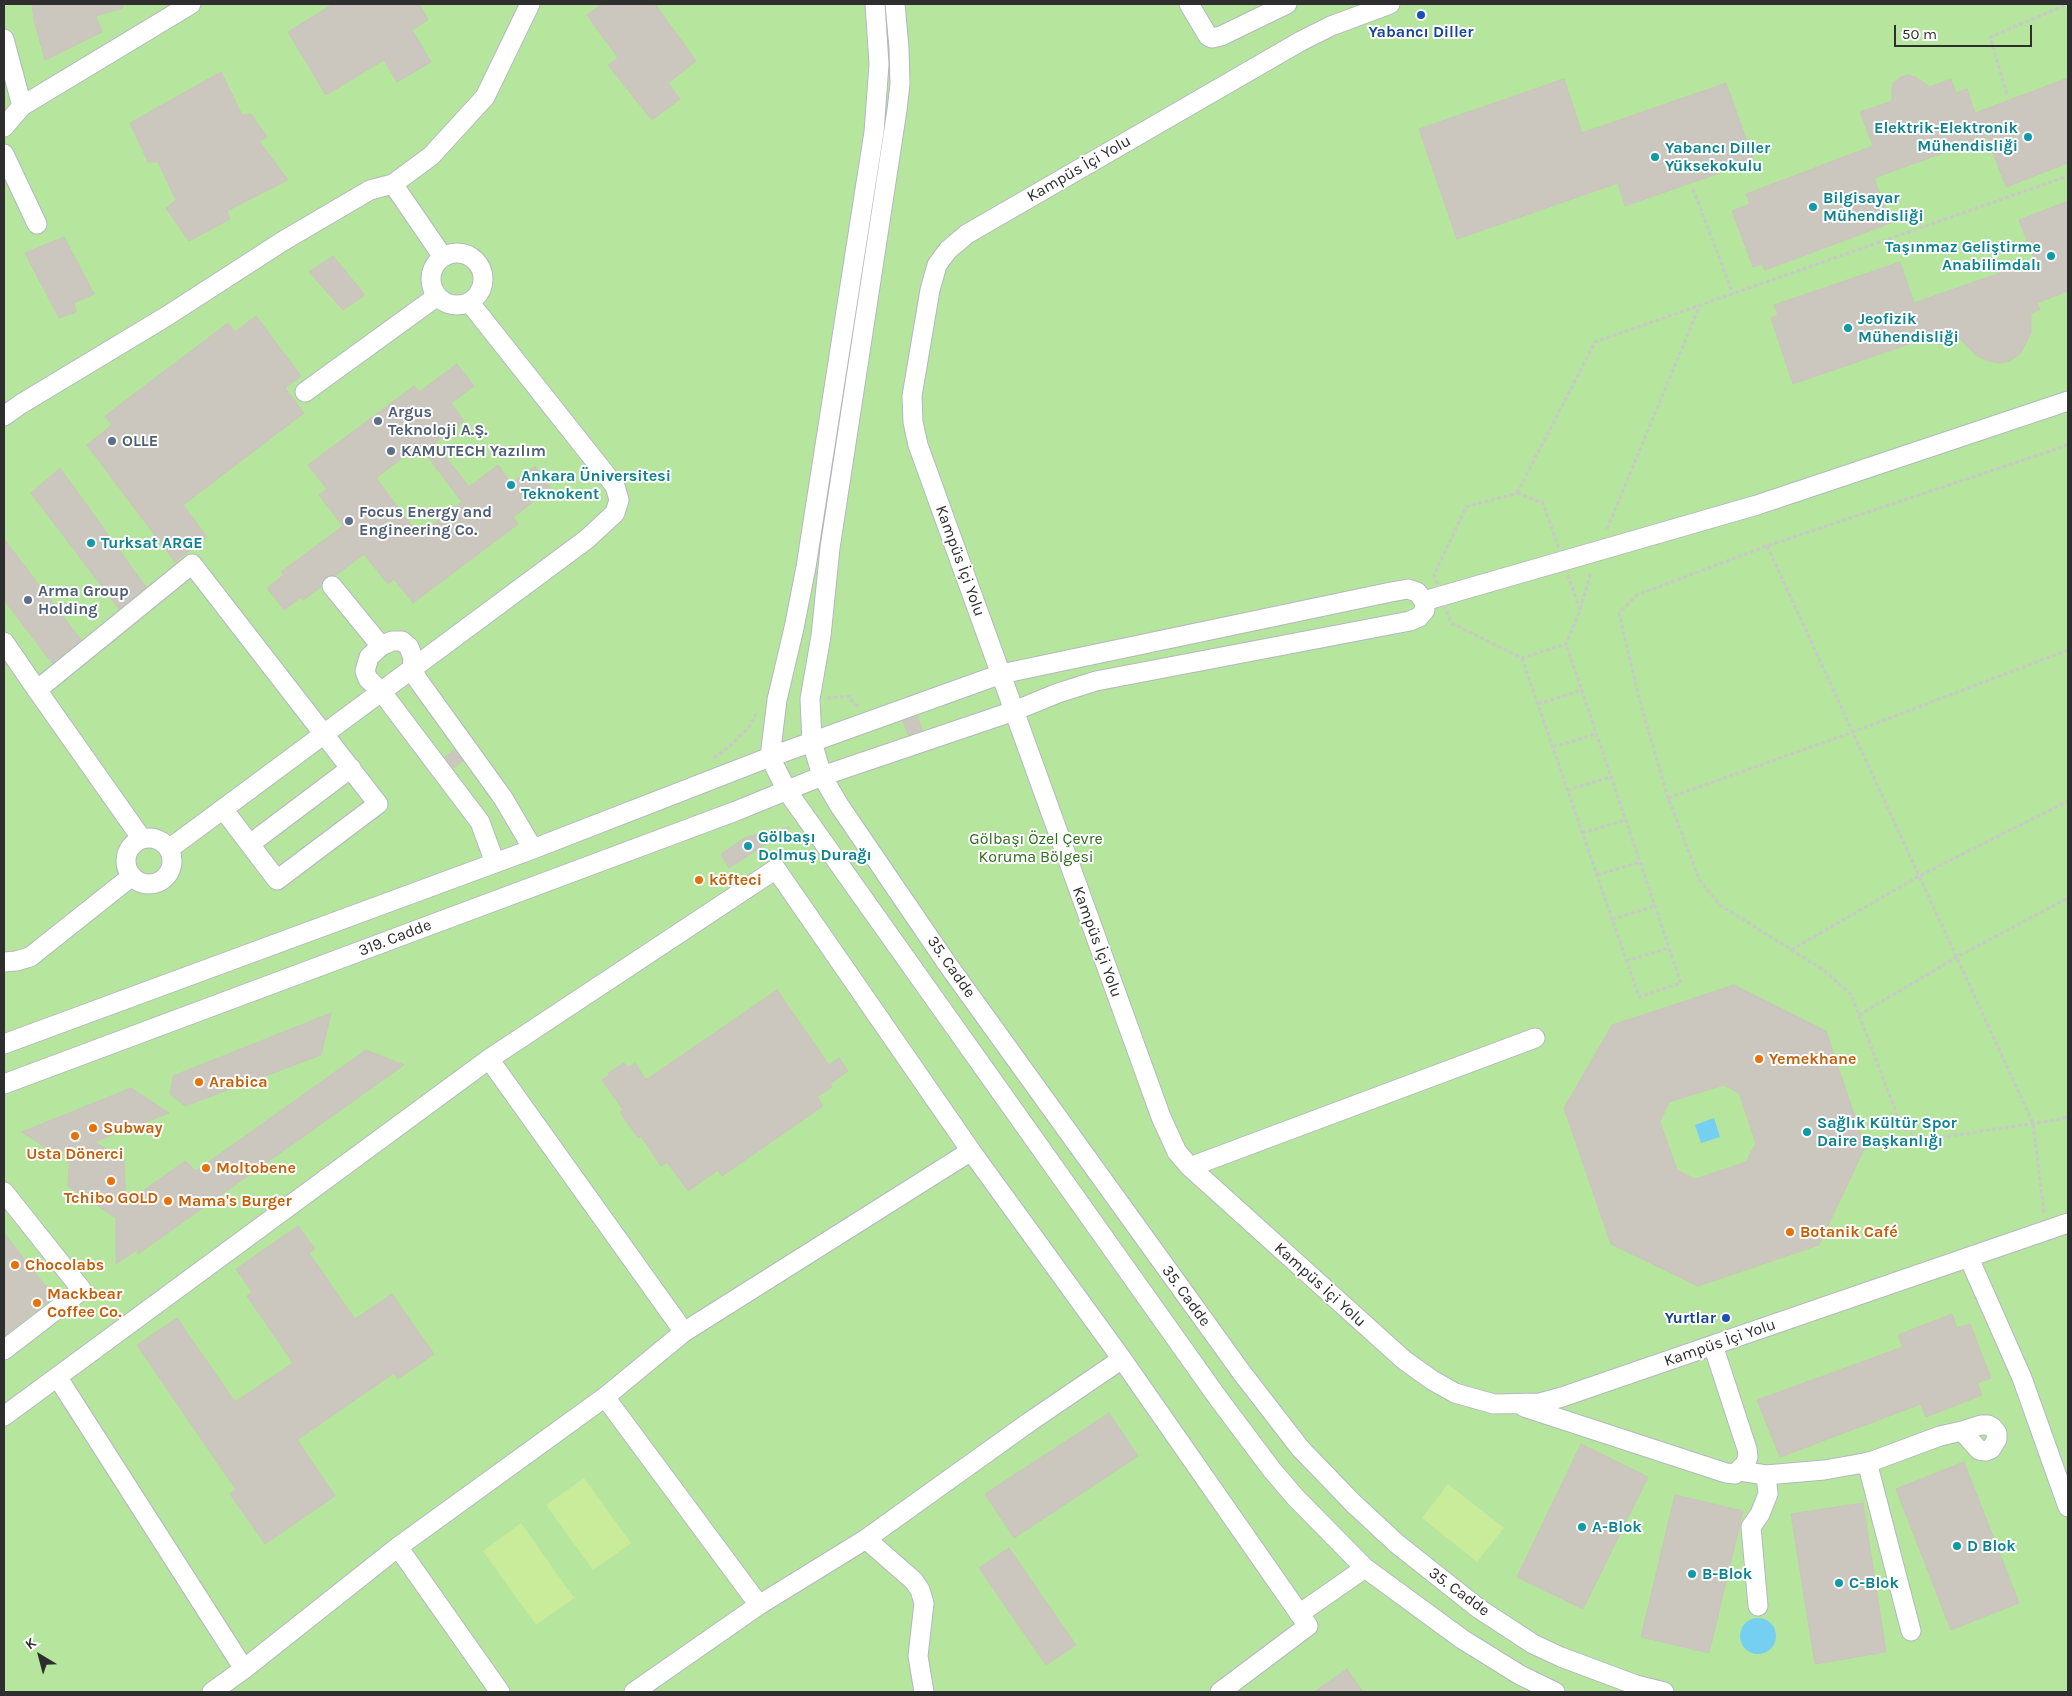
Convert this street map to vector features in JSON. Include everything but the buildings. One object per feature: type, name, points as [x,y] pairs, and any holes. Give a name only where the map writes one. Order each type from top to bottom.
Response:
[{"type":"street","points":[[4,127],[22,106],[190,4]]},
{"type":"street","points":[[4,416],[167,316],[283,241],[370,190],[393,184],[431,156],[485,97],[530,4]]},
{"type":"street","points":[[770,757],[777,700],[806,567],[872,141],[879,64],[875,4]]},
{"type":"street","name":"35. Cadde","points":[[895,4],[900,84],[897,110],[830,548],[821,636],[810,699],[812,742],[822,776],[839,805],[948,965],[1242,1373],[1300,1448],[1353,1503],[1396,1543],[1478,1608],[1534,1644],[1561,1657],[1628,1683],[1664,1692]]},
{"type":"street","points":[[1189,4],[1208,36],[1212,38],[1221,36],[1287,4]]},
{"type":"street","name":"Kampüs İçi Yolu","points":[[1390,4],[1331,26],[1258,65],[967,234],[948,250],[937,265],[930,290],[912,396],[913,422],[918,445],[1161,1117],[1177,1152],[1190,1167],[1404,1360],[1424,1375],[1455,1393],[1494,1404],[1540,1403],[1562,1397],[2068,1224]]},
{"type":"street","points":[[4,39],[22,106]]},
{"type":"street","points":[[4,154],[37,224]]},
{"type":"street","points":[[393,184],[443,257]]},
{"type":"street","points":[[451,253],[468,255],[480,266],[482,274],[481,290],[470,303],[452,305],[443,302],[436,296],[430,279],[431,270],[436,262],[443,257],[451,253]]},
{"type":"street","points":[[305,392],[436,296]]},
{"type":"street","points":[[169,849],[599,530],[615,513],[619,500],[614,486],[470,303]]},
{"type":"street","points":[[4,1044],[533,849],[770,757],[1001,674],[1408,589],[1417,592],[1424,601],[1757,505],[2068,400]]},
{"type":"street","points":[[37,690],[192,564],[325,733],[378,804],[277,880],[223,809]]},
{"type":"street","points":[[332,586],[381,646]]},
{"type":"street","name":"319. Cadde","points":[[4,1084],[787,791],[822,776],[1014,711],[1058,693],[1096,681],[1410,621],[1419,617],[1425,610],[1424,601]]},
{"type":"street","points":[[495,863],[480,822],[382,691],[368,679],[365,671],[369,657],[381,646],[392,641],[402,642],[408,647],[413,658],[412,669],[503,798],[533,849]]},
{"type":"street","points":[[4,642],[142,839]]},
{"type":"street","name":"35. Cadde","points":[[770,757],[787,791],[1252,1445],[1296,1498],[1365,1568],[1462,1639],[1520,1675],[1554,1692]]},
{"type":"street","points":[[250,844],[351,768]]},
{"type":"street","points":[[142,839],[157,839],[169,849],[172,864],[165,878],[159,882],[144,884],[132,876],[126,862],[127,855],[130,848],[142,839]]},
{"type":"street","points":[[4,1416],[489,1059],[776,869],[971,1152],[1122,1359],[1308,1626],[1220,1692]]},
{"type":"street","points":[[4,962],[30,957],[132,876]]},
{"type":"street","points":[[1190,1167],[1535,1038]]},
{"type":"street","points":[[489,1059],[684,1332]]},
{"type":"street","points":[[212,1692],[244,1669],[398,1547],[605,1397],[684,1332],[971,1152]]},
{"type":"street","points":[[4,1192],[82,1290],[4,1350]]},
{"type":"street","points":[[1969,1258],[2022,1378],[2068,1507]]},
{"type":"street","points":[[1516,1404],[1726,1473],[1735,1474],[1740,1471],[1748,1457],[1748,1449],[1713,1345]]},
{"type":"street","points":[[634,1692],[759,1604],[866,1539],[1028,1423],[1122,1359]]},
{"type":"street","points":[[58,1378],[244,1669]]},
{"type":"street","points":[[605,1397],[759,1604]]},
{"type":"street","points":[[1740,1471],[1766,1475],[1824,1470],[1867,1462],[1940,1436],[1962,1431]]},
{"type":"street","points":[[1867,1462],[1911,1631]]},
{"type":"street","points":[[1758,1606],[1751,1527],[1760,1514],[1768,1494],[1766,1475]]},
{"type":"street","points":[[866,1539],[914,1581],[920,1590],[924,1603],[918,1656],[924,1692]]},
{"type":"street","points":[[398,1547],[500,1692]]},
{"type":"street","points":[[1299,1614],[1365,1568]]},
{"type":"path","points":[[2007,94],[1990,37],[2068,4]]},
{"type":"path","points":[[1517,493],[1596,342],[2068,176]]},
{"type":"path","points":[[1693,189],[1733,294]]},
{"type":"path","points":[[1580,610],[1598,551],[1700,305]]},
{"type":"path","points":[[2068,445],[1767,546],[1637,595],[1619,613],[1640,702],[1668,798],[1700,881],[1720,905],[1822,969],[1852,994],[1902,1128],[1924,1140],[2062,1119],[2068,1116]]},
{"type":"path","points":[[1767,546],[2033,1123],[2046,1231]]},
{"type":"path","points":[[1522,658],[1639,997],[1681,983],[1566,644]]},
{"type":"path","points":[[1668,798],[1853,732],[2068,650]]},
{"type":"path","points":[[1538,704],[1582,690]]},
{"type":"path","points":[[850,696],[853,703],[862,708],[861,711]]},
{"type":"path","points":[[708,762],[732,744],[749,727],[758,712]]},
{"type":"path","points":[[1553,747],[1596,734]]},
{"type":"path","points":[[1567,790],[1611,777]]},
{"type":"path","points":[[1791,950],[1919,876],[2068,801]]},
{"type":"path","points":[[1582,833],[1625,820]]},
{"type":"path","points":[[1597,875],[1640,862]]},
{"type":"path","points":[[1859,1015],[1957,957],[2068,898]]},
{"type":"path","points":[[1612,919],[1655,906]]},
{"type":"path","points":[[1626,961],[1669,948]]},
{"type":"green space","name":"Gölbaşı Özel Çevre Koruma Bölgesi","points":[[4,4],[2068,4],[2068,1692],[4,1692]]},
{"type":"green space","points":[[584,1478],[631,1543],[593,1570],[546,1505]]},
{"type":"green space","points":[[1448,1484],[1504,1528],[1477,1562],[1422,1518]]},
{"type":"green space","points":[[521,1523],[574,1598],[536,1625],[483,1551]]},
{"type":"water","points":[[1714,1118],[1720,1137],[1701,1143],[1695,1125]]},
{"type":"water","points":[[1758,1618],[1765,1619],[1771,1623],[1775,1629],[1775,1643],[1771,1649],[1765,1653],[1758,1654],[1751,1653],[1745,1649],[1741,1643],[1740,1636],[1741,1629],[1745,1623],[1751,1619]]},
{"type":"place","name":"Yabancı Diller","points":[[1421,15]]},
{"type":"place","name":"Elektrik-Elektronik Mühendisliği","points":[[2028,137]]},
{"type":"place","name":"Yabancı Diller Yüksekokulu","points":[[1655,157]]},
{"type":"place","name":"Bilgisayar Mühendisliği","points":[[1813,207]]},
{"type":"place","name":"Taşınmaz Geliştirme Anabilimdalı","points":[[2051,256]]},
{"type":"place","name":"Jeofizik Mühendisliği","points":[[1848,328]]},
{"type":"place","name":"Argus Teknoloji A.Ş.","points":[[378,421]]},
{"type":"place","name":"OLLE","points":[[112,441]]},
{"type":"place","name":"KAMUTECH Yazılım","points":[[391,451]]},
{"type":"place","name":"Ankara Üniversitesi Teknokent","points":[[511,485]]},
{"type":"place","name":"Focus Energy and Engineering Co.","points":[[349,521]]},
{"type":"place","name":"Turksat ARGE","points":[[91,543]]},
{"type":"place","name":"Arma Group Holding","points":[[28,600]]},
{"type":"place","name":"Gölbaşı Dolmuş Durağı","points":[[748,846]]},
{"type":"place","name":"köfteci","points":[[699,880]]},
{"type":"place","name":"Yemekhane","points":[[1759,1059]]},
{"type":"place","name":"Arabica","points":[[199,1082]]},
{"type":"place","name":"Subway","points":[[93,1128]]},
{"type":"place","name":"Sağlık Kültür Spor Daire Başkanlığı","points":[[1807,1132]]},
{"type":"place","name":"Usta Dönerci","points":[[75,1136]]},
{"type":"place","name":"Moltobene","points":[[206,1168]]},
{"type":"place","name":"Tchibo GOLD","points":[[111,1181]]},
{"type":"place","name":"Mama's Burger","points":[[168,1201]]},
{"type":"place","name":"Botanik Café","points":[[1790,1232]]},
{"type":"place","name":"Chocolabs","points":[[15,1265]]},
{"type":"place","name":"Mackbear Coffee Co.","points":[[37,1303]]},
{"type":"place","name":"Yurtlar","points":[[1726,1318]]},
{"type":"place","name":"A-Blok","points":[[1582,1527]]},
{"type":"place","name":"D Blok","points":[[1957,1546]]},
{"type":"place","name":"B-Blok","points":[[1692,1574]]},
{"type":"place","name":"C-Blok","points":[[1839,1583]]}]
